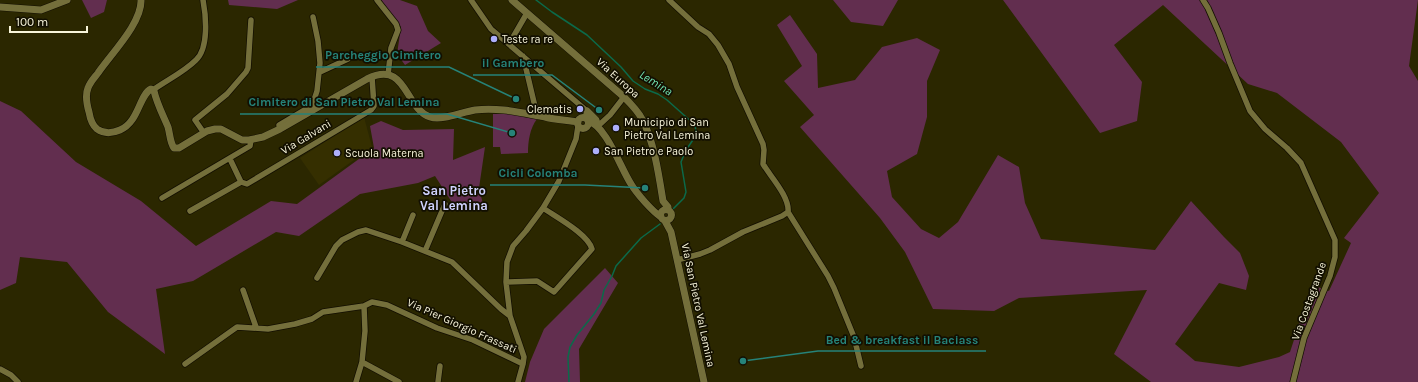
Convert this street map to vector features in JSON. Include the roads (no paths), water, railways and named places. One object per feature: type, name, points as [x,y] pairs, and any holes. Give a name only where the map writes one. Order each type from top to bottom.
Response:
[{"type":"street","points":[[0,7],[42,10],[66,0]]},
{"type":"street","points":[[141,0],[140,11],[131,29],[88,87],[86,95],[93,125],[104,132],[114,132],[124,128],[134,118],[147,92],[153,90],[198,59],[205,42],[205,15],[203,0]]},
{"type":"street","points":[[377,0],[396,24],[398,30],[391,48],[388,75]]},
{"type":"street","points":[[470,0],[491,29],[523,55],[584,120],[596,120],[631,184],[640,196],[654,210],[665,215]]},
{"type":"street","name":"Via Europa","points":[[512,0],[636,110],[646,127],[656,164],[665,215]]},
{"type":"street","points":[[669,0],[698,27],[709,34],[730,64],[737,87],[763,144],[763,164],[785,198],[789,206],[788,212],[834,288],[854,337],[861,366]]},
{"type":"street","name":"Via Costagrande","points":[[1203,0],[1219,33],[1250,111],[1265,129],[1287,148],[1301,163],[1336,240],[1335,256],[1330,276],[1304,338],[1293,382]]},
{"type":"street","points":[[509,44],[527,13]]},
{"type":"street","points":[[280,129],[278,125],[313,103],[317,91],[320,72],[319,50],[313,17]]},
{"type":"street","points":[[204,133],[195,120],[227,94],[248,68],[251,20]]},
{"type":"street","points":[[523,55],[537,115]]},
{"type":"street","points":[[320,72],[348,59]]},
{"type":"street","points":[[153,90],[160,111],[168,127],[173,146],[179,148],[212,129],[218,129],[242,140],[251,140],[263,137],[280,129],[346,90],[381,74],[388,75],[398,80],[422,112],[429,117],[439,118],[474,110],[487,109],[517,111],[594,122],[602,132]]},
{"type":"street","name":"Via Galvani","points":[[241,182],[246,184],[371,110],[374,106],[372,77]]},
{"type":"street","points":[[602,132],[610,115],[624,98]]},
{"type":"street","name":"Via Pier Giorgio Frassati","points":[[185,364],[237,327],[268,329],[295,324],[312,319],[323,312],[364,306],[372,302],[387,305],[437,328],[473,340],[523,364],[524,356],[510,316],[506,282],[507,262],[513,246],[543,208],[559,181],[584,120]]},
{"type":"street","points":[[162,198],[250,146],[251,140]]},
{"type":"street","points":[[190,211],[241,182],[230,159]]},
{"type":"street","points":[[425,251],[444,204]]},
{"type":"street","points":[[506,282],[537,281],[554,292],[592,249],[591,244],[573,227],[543,208]]},
{"type":"street","points":[[677,260],[710,250],[743,232],[782,216],[788,212]]},
{"type":"street","points":[[402,242],[413,215]]},
{"type":"street","name":"Via San Pietro Val Lemina","points":[[665,215],[671,232],[704,382]]},
{"type":"street","points":[[317,278],[342,240],[358,232],[366,230],[402,242],[452,262],[510,316]]},
{"type":"street","points":[[243,290],[256,328]]},
{"type":"street","points":[[356,382],[362,362],[365,331],[364,306]]},
{"type":"street","points":[[362,362],[399,382]]},
{"type":"street","points":[[518,382],[523,364]]},
{"type":"street","points":[[438,382],[440,366]]},
{"type":"street","points":[[0,369],[11,375],[18,382]]},
{"type":"waterway","name":"Lemina","points":[[536,0],[587,35],[621,67],[633,81],[667,100],[694,124],[696,130],[695,137],[686,150],[681,162],[686,192],[684,198],[673,209]]},
{"type":"waterway","name":"Lemina","points":[[569,382],[568,357],[570,347],[601,303],[604,290],[616,266],[641,238],[660,224]]},
{"type":"place","name":"Teste ra re","points":[[494,39]]},
{"type":"place","name":"Parcheggio Cimitero","points":[[516,99]]},
{"type":"place","name":"Clematis","points":[[580,109]]},
{"type":"place","name":"il Gambero","points":[[599,110]]},
{"type":"place","name":"Municipio di San Pietro Val Lemina","points":[[616,128]]},
{"type":"place","name":"Cimitero di San Pietro Val Lemina","points":[[512,133]]},
{"type":"place","name":"San Pietro e Paolo","points":[[596,151]]},
{"type":"place","name":"Scuola Materna","points":[[337,153]]},
{"type":"place","name":"Cicli Colomba","points":[[645,188]]},
{"type":"place","name":"Bed & breakfast il Baciass","points":[[743,361]]},
{"type":"district","name":"San Pietro Val Lemina","points":[[454,198]]}]
